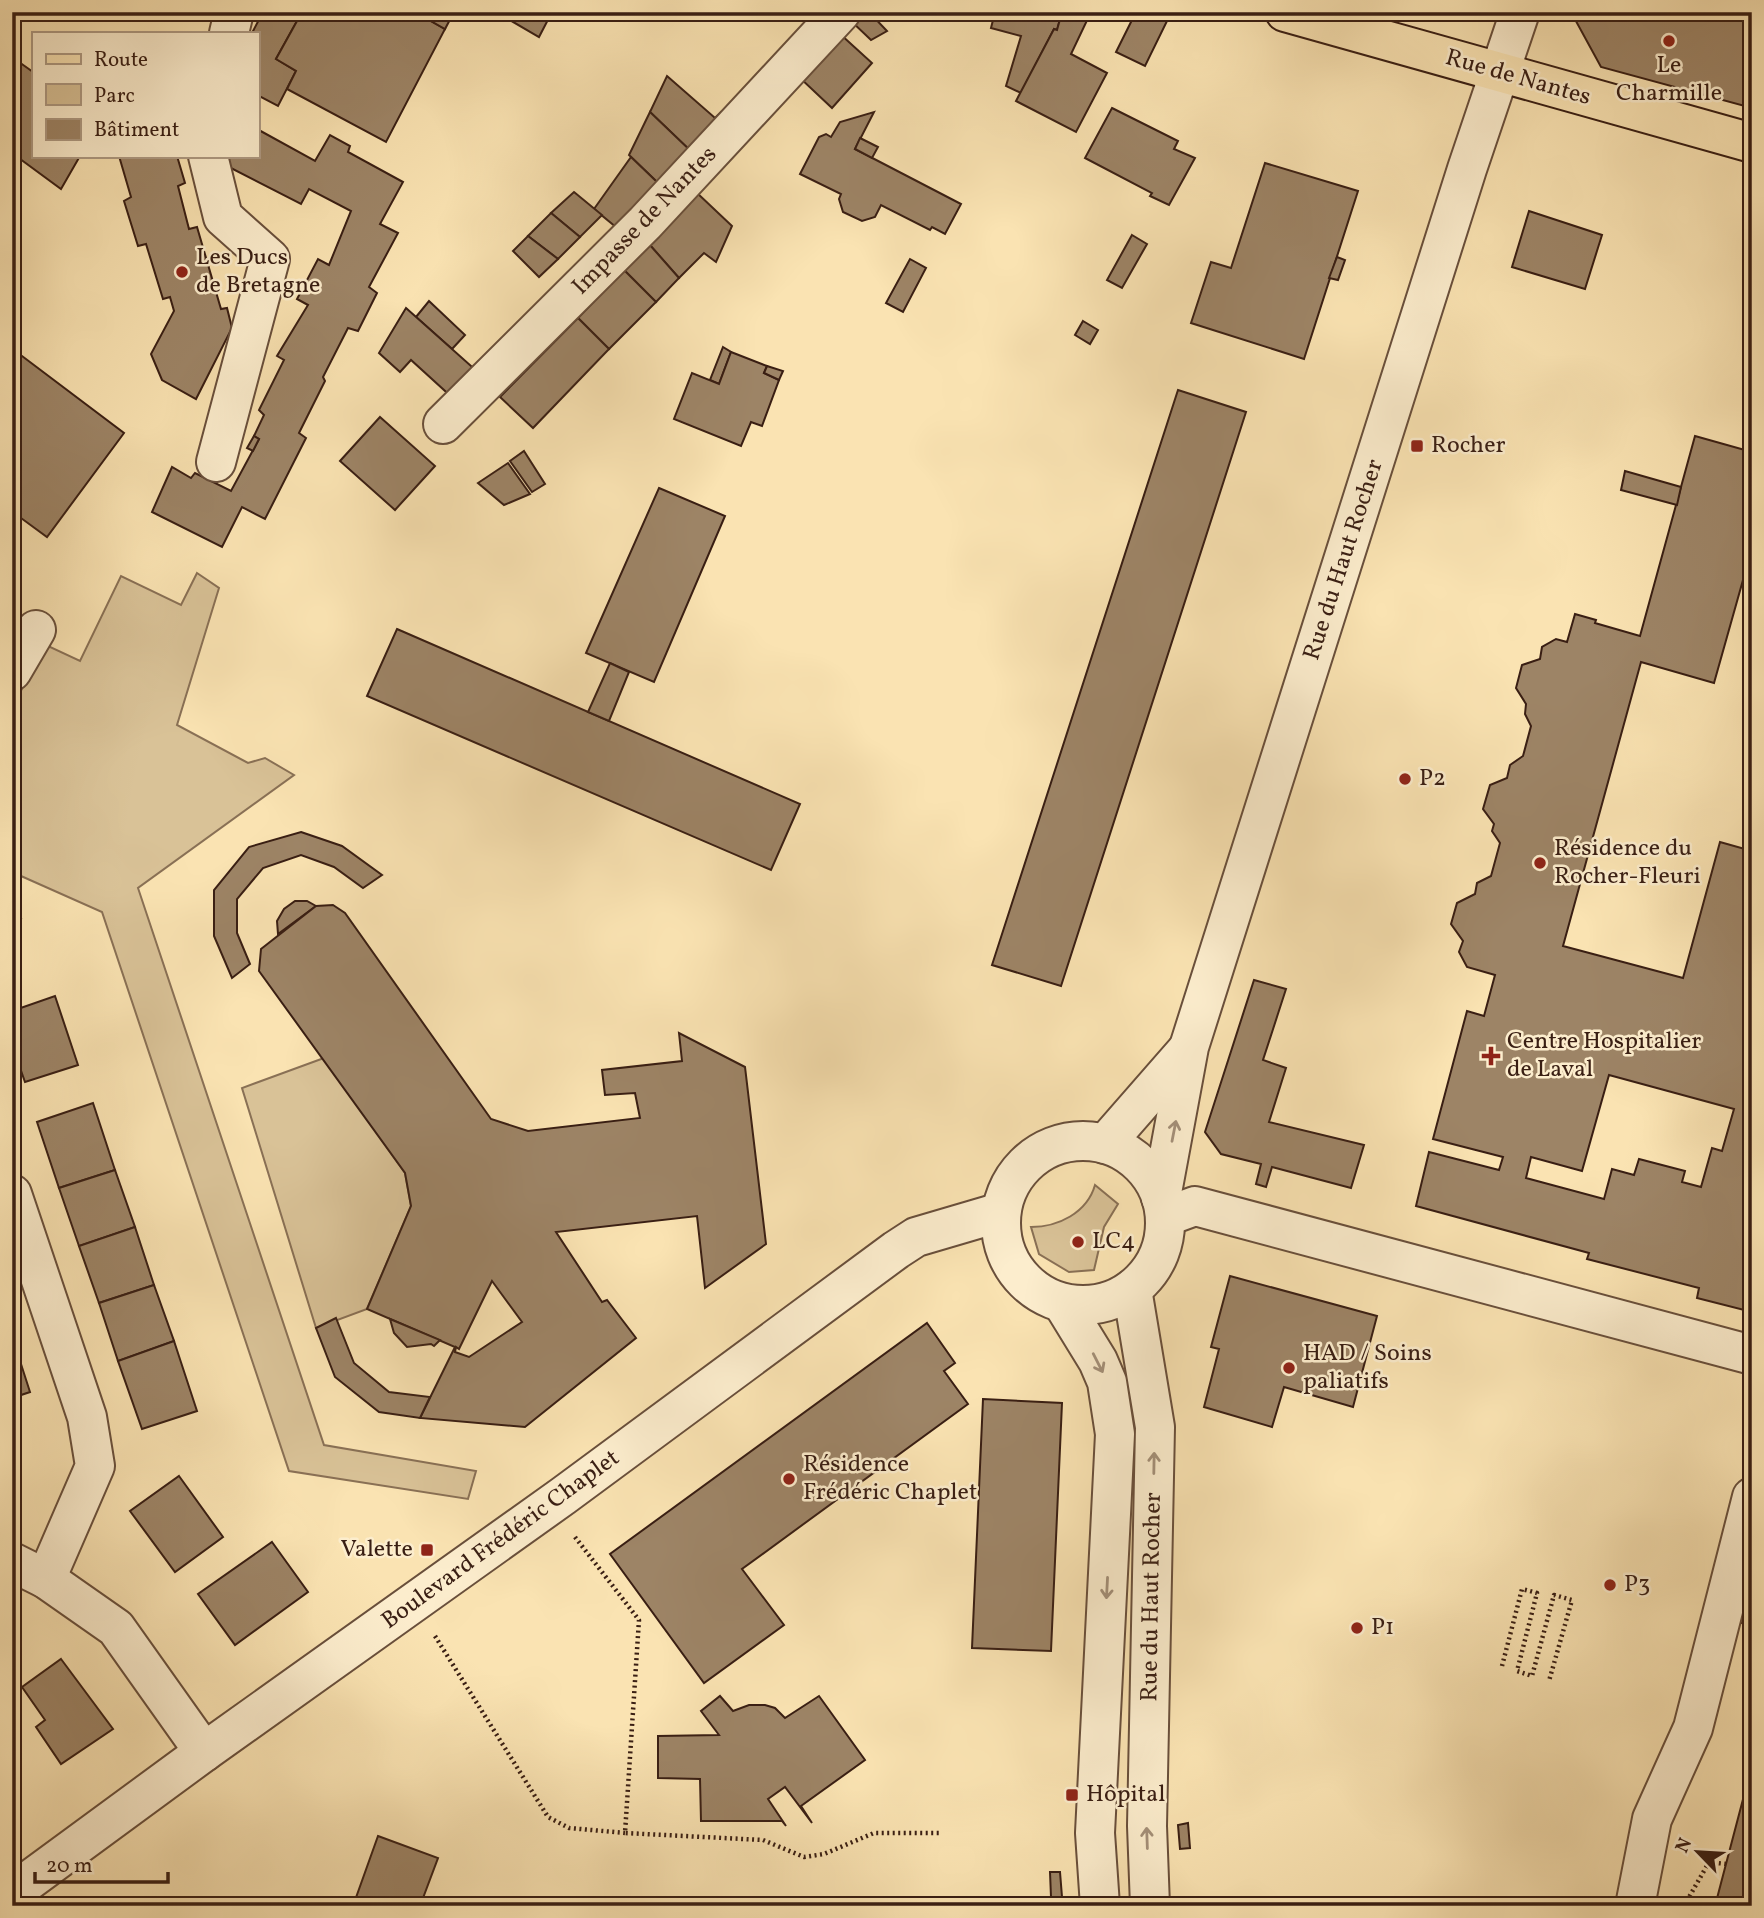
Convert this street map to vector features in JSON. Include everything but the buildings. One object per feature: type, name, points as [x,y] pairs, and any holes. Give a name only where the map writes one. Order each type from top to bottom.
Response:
[{"type":"main road","name":"Rue de Nantes","points":[[1285,12],[1752,143]]},
{"type":"street","points":[[229,32],[234,12]]},
{"type":"street","name":"Impasse de Nantes","points":[[443,424],[645,223],[841,12]]},
{"type":"street","name":"Rue du Haut Rocher","points":[[1163,1208],[1189,1047],[1498,73],[1520,12]]},
{"type":"street","points":[[208,158],[223,217],[270,258],[216,462]]},
{"type":"street","points":[[12,671],[36,629]]},
{"type":"street","name":"Rue du Haut Rocher","points":[[1105,1143],[1189,1047]]},
{"type":"street","points":[[1080,1141],[1105,1143],[1127,1153],[1146,1169],[1163,1208],[1163,1245],[1151,1270],[1132,1289],[1111,1301],[1088,1306],[1063,1304],[1041,1295],[1022,1280],[1008,1259],[1001,1236],[1001,1212],[1012,1181],[1034,1157],[1055,1145],[1080,1141]]},
{"type":"street","points":[[12,1194],[87,1416],[95,1466],[46,1579]]},
{"type":"street","points":[[1163,1208],[1195,1206],[1752,1355]]},
{"type":"street","name":"Boulevard Frédéric Chaplet","points":[[12,1893],[204,1752],[549,1507],[896,1250],[916,1237],[1001,1212]]},
{"type":"street","name":"Rue du Haut Rocher","points":[[1132,1289],[1155,1427],[1147,1826],[1150,1906]]},
{"type":"street","name":"Rue du Haut Rocher","points":[[1063,1304],[1098,1361],[1107,1382],[1115,1434],[1095,1833],[1100,1906]]},
{"type":"street","points":[[1634,1906],[1652,1819],[1693,1728],[1752,1497]]},
{"type":"street","points":[[12,1562],[46,1579],[116,1628],[204,1752]]},
{"type":"street","points":[[1102,1675],[1150,1654]]},
{"type":"path","points":[[549,1507],[639,1620],[625,1833]]},
{"type":"path","points":[[1502,1666],[1522,1589],[1537,1593],[1517,1671],[1532,1676],[1553,1595],[1572,1600],[1549,1681]]},
{"type":"path","points":[[427,1624],[548,1817],[569,1828],[763,1840],[804,1857],[824,1854],[874,1833],[942,1833]]},
{"type":"path","points":[[1684,1906],[1709,1862],[1726,1864]]},
{"type":"green space","points":[[197,573],[219,588],[177,725],[248,763],[265,758],[294,775],[138,888],[324,1445],[476,1471],[468,1499],[289,1471],[102,912],[12,872],[12,707],[46,645],[80,661],[121,576],[181,605]]},
{"type":"green space","points":[[324,1058],[405,1173],[411,1206],[367,1309],[316,1328],[242,1088]]},
{"type":"green space","points":[[1095,1185],[1118,1204],[1104,1227],[1094,1270],[1069,1272],[1039,1254],[1031,1227],[1061,1221],[1078,1211],[1091,1195]]},
{"type":"place","name":"Le Charmille","points":[[1669,41]]},
{"type":"place","name":"Les Ducs de Bretagne","points":[[182,272]]},
{"type":"place","name":"Rocher","points":[[1417,446]]},
{"type":"place","name":"P2","points":[[1405,779]]},
{"type":"place","name":"Résidence du Rocher-Fleuri","points":[[1540,863]]},
{"type":"place","name":"Centre Hospitalier de Laval","points":[[1491,1056]]},
{"type":"place","name":"LC4","points":[[1078,1242]]},
{"type":"place","name":"HAD / Soins paliatifs","points":[[1289,1368]]},
{"type":"place","name":"Résidence Frédéric Chaplet","points":[[789,1479]]},
{"type":"place","name":"Valette","points":[[427,1550]]},
{"type":"place","name":"P3","points":[[1610,1585]]},
{"type":"place","name":"P1","points":[[1357,1628]]},
{"type":"place","name":"Hôpital","points":[[1072,1795]]}]
